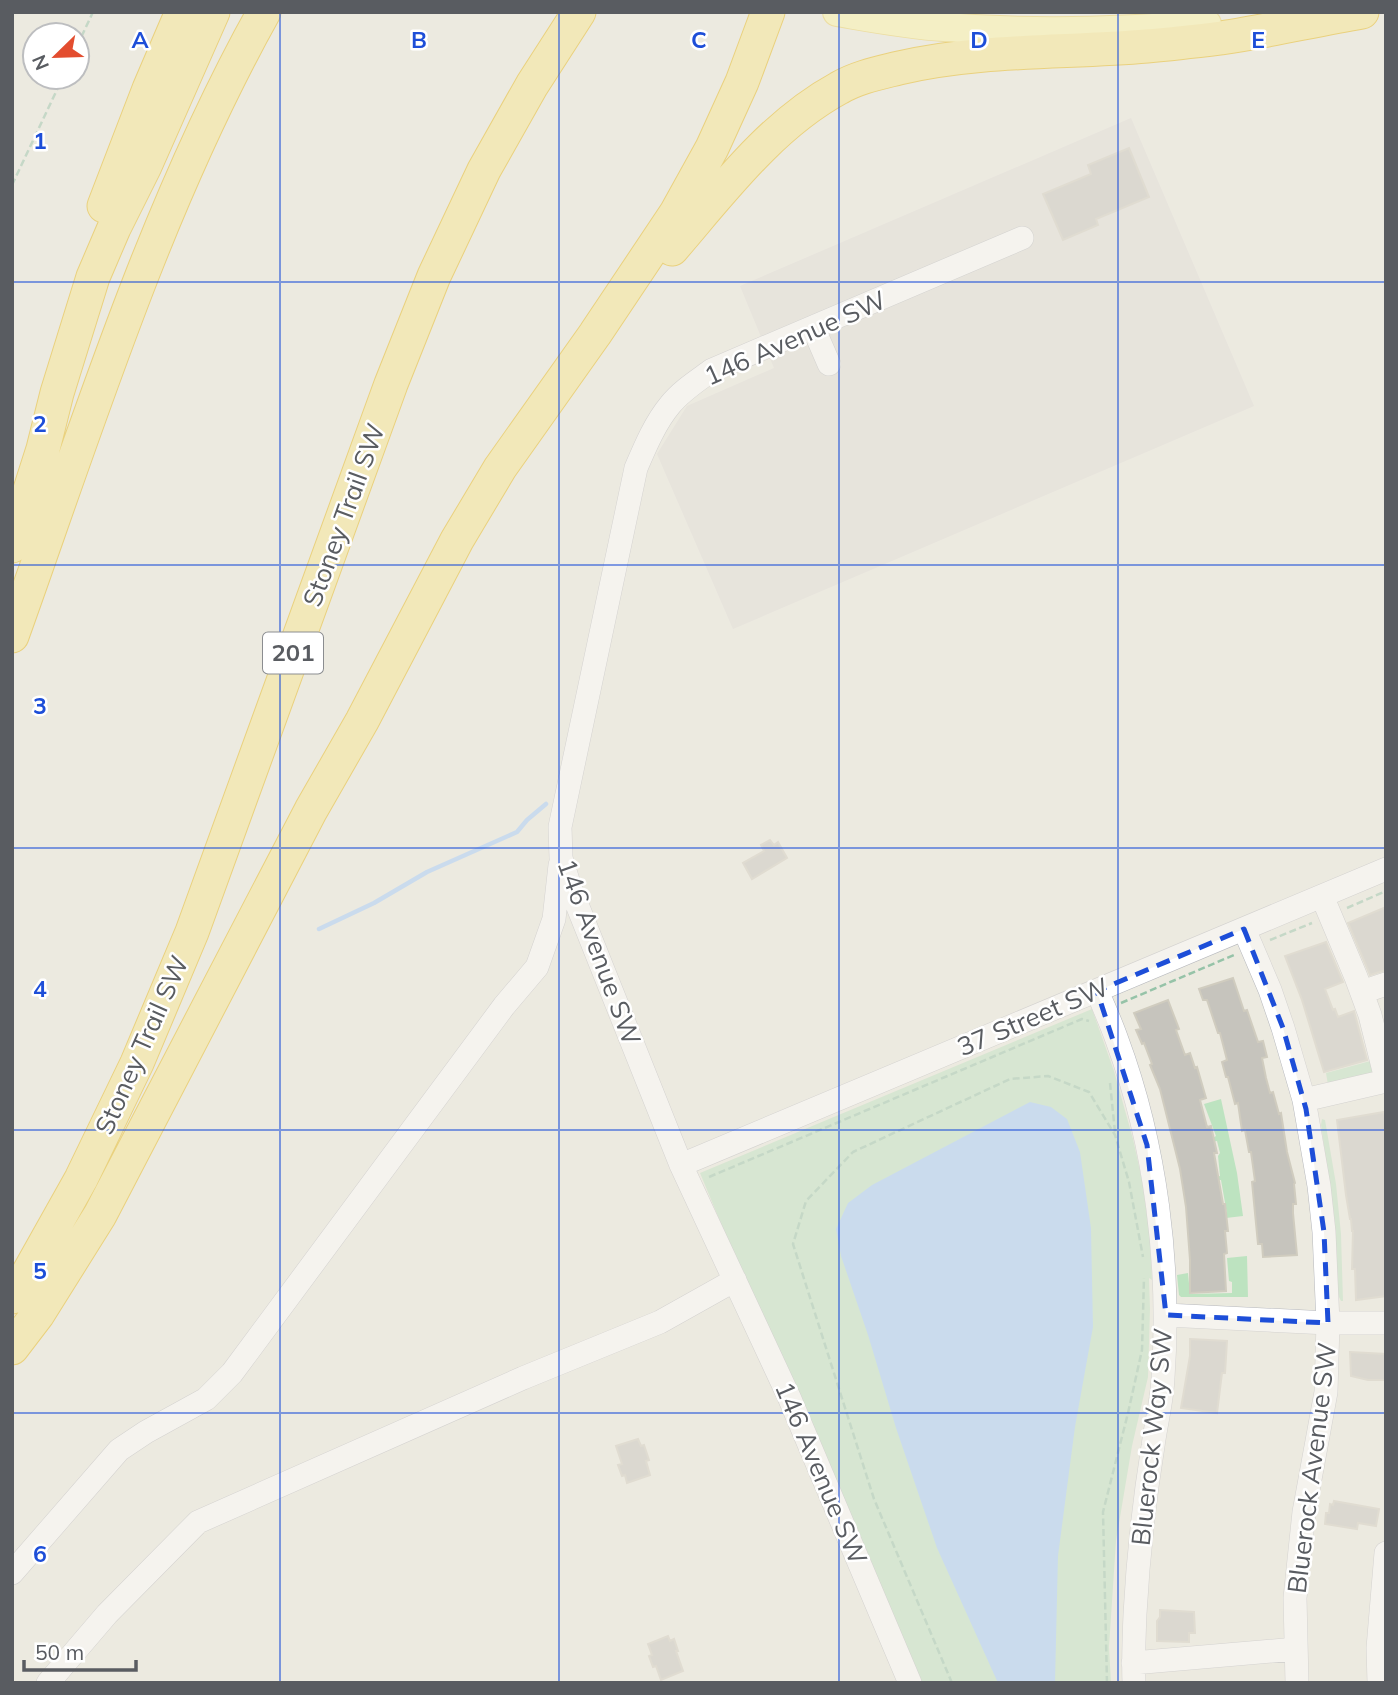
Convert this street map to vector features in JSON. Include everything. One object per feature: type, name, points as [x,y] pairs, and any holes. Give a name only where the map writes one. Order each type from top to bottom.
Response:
[{"type":"highway","points":[[23,513],[49,390],[89,250],[110,187],[182,12]]},
{"type":"highway","points":[[12,546],[93,278],[213,12]]},
{"type":"highway","points":[[12,636],[159,234],[193,154],[264,12]]},
{"type":"highway","name":"Stoney Trail SW","points":[[12,1297],[81,1179],[137,1063],[192,932],[391,384],[434,276],[484,170],[531,85],[579,12]]},
{"type":"highway","points":[[595,334],[777,132],[817,101],[868,75],[922,63],[975,56],[1081,51],[1222,38],[1362,12]]},
{"type":"highway","points":[[12,1348],[38,1314],[100,1214],[311,810],[362,721],[457,540],[500,468],[676,213],[712,148],[744,75],[764,16]]},
{"type":"main road","points":[[837,12],[942,27],[1024,31],[1109,31],[1178,27],[1310,12]]},
{"type":"street","name":"146 Avenue SW","points":[[910,1683],[789,1397],[681,1165],[570,887],[561,858],[560,827],[636,468],[670,404],[712,370],[813,327],[872,311],[1022,238]]},
{"type":"street","points":[[813,327],[829,364]]},
{"type":"street","points":[[12,1573],[119,1450],[206,1399],[232,1373],[504,1006],[537,967],[554,919],[561,858]]},
{"type":"street","name":"37 Street SW","points":[[681,1165],[1105,999],[1244,929],[1331,903],[1386,869]]},
{"type":"street","points":[[1304,1101],[1386,1080],[1370,1015],[1331,903]]},
{"type":"street","name":"Bluerock Avenue SW","points":[[1244,929],[1279,1015],[1304,1101],[1324,1232],[1328,1323],[1326,1392],[1304,1512],[1297,1586],[1297,1683]]},
{"type":"street","points":[[1362,992],[1386,984]]},
{"type":"street","name":"Bluerock Way SW","points":[[1105,999],[1147,1145],[1159,1212],[1166,1315],[1163,1380],[1138,1560],[1133,1673]]},
{"type":"street","points":[[48,1683],[107,1614],[198,1522],[523,1378],[660,1322],[735,1280]]},
{"type":"street","points":[[1166,1315],[1328,1323],[1386,1323]]},
{"type":"street","points":[[1379,1683],[1378,1647],[1386,1553]]},
{"type":"street","points":[[1133,1673],[1296,1649]]},
{"type":"path","points":[[12,185],[56,91]]},
{"type":"path","points":[[1331,903],[1386,891]]},
{"type":"path","points":[[1268,941],[1311,923]]},
{"type":"path","points":[[1105,999],[1239,953]]},
{"type":"path","points":[[717,1173],[1082,1019],[1092,1022]]},
{"type":"path","points":[[952,1683],[874,1499],[793,1244],[806,1201],[853,1152],[1010,1079],[1048,1076],[1089,1092],[1115,1135]]},
{"type":"path","points":[[1110,1083],[1115,1135],[1129,1182],[1144,1265]]},
{"type":"path","points":[[1107,1683],[1102,1512],[1142,1350],[1144,1276]]},
{"type":"highlighted area","points":[[1244,929],[1283,1028],[1306,1109],[1324,1232],[1328,1323],[1166,1315],[1147,1145],[1097,991]]},
{"type":"shaded area","points":[[1131,118],[1254,406],[733,629],[657,454],[687,406],[774,368],[740,286]]},
{"type":"green space","points":[[1092,1009],[1114,1071],[1133,1139],[1150,1237],[1152,1280],[1149,1278],[1148,1377],[1132,1446],[1116,1541],[1109,1647],[1111,1683],[912,1683],[700,1173]]},
{"type":"green space","points":[[1374,1060],[1374,1074],[1328,1085],[1326,1073]]},
{"type":"green space","points":[[1221,1099],[1243,1216],[1226,1218],[1221,1180],[1200,1183],[1220,1176],[1217,1141],[1205,1143],[1216,1136],[1204,1104]]},
{"type":"green space","points":[[1322,1119],[1325,1120],[1336,1184],[1343,1301],[1338,1295],[1334,1215]]},
{"type":"green space","points":[[1247,1256],[1248,1297],[1179,1295],[1177,1275],[1188,1273],[1190,1294],[1232,1293],[1227,1258]]},
{"type":"water","points":[[1030,1102],[1051,1107],[1067,1119],[1080,1152],[1091,1228],[1093,1327],[1075,1427],[1058,1556],[1055,1683],[998,1683],[937,1548],[841,1256],[836,1229],[848,1203],[872,1185]]},
{"type":"building","points":[[1129,148],[1149,197],[1096,219],[1098,225],[1063,240],[1043,194],[1091,174],[1088,165]]},
{"type":"building","points":[[770,840],[774,845],[778,842],[787,858],[752,879],[743,863],[764,851],[761,845]]},
{"type":"building","points":[[1386,907],[1386,970],[1370,975],[1348,923]]},
{"type":"building","points":[[1326,942],[1343,982],[1325,989],[1338,1017],[1354,1011],[1367,1060],[1324,1072],[1285,956]]},
{"type":"building","points":[[1233,978],[1258,1042],[1263,1041],[1267,1057],[1262,1058],[1266,1078],[1279,1114],[1281,1113],[1295,1183],[1296,1204],[1293,1204],[1293,1213],[1297,1255],[1263,1257],[1262,1244],[1258,1244],[1251,1152],[1245,1130],[1242,1131],[1238,1103],[1235,1104],[1222,1062],[1227,1060],[1220,1033],[1207,1000],[1203,1000],[1199,989]]},
{"type":"building","points":[[1168,1000],[1185,1055],[1190,1053],[1195,1068],[1197,1067],[1206,1098],[1200,1100],[1207,1127],[1211,1126],[1217,1153],[1214,1153],[1228,1231],[1225,1231],[1227,1253],[1224,1254],[1226,1291],[1190,1293],[1186,1207],[1180,1169],[1160,1089],[1144,1043],[1142,1044],[1136,1030],[1141,1029],[1134,1013]]},
{"type":"building","points":[[1384,1112],[1386,1296],[1356,1300],[1355,1269],[1352,1269],[1353,1231],[1337,1120]]},
{"type":"building","points":[[1190,1339],[1227,1341],[1225,1373],[1222,1373],[1217,1413],[1181,1408],[1190,1356]]},
{"type":"building","points":[[1350,1352],[1386,1354],[1386,1380],[1351,1376]]},
{"type":"building","points":[[638,1439],[641,1446],[644,1445],[649,1460],[646,1461],[650,1475],[627,1483],[618,1465],[622,1464],[616,1446]]},
{"type":"building","points":[[1334,1501],[1379,1509],[1376,1526],[1358,1523],[1357,1529],[1325,1524],[1326,1513],[1329,1513],[1330,1504],[1333,1505]]},
{"type":"building","points":[[1160,1610],[1194,1612],[1195,1633],[1189,1633],[1189,1642],[1157,1641]]},
{"type":"building","points":[[668,1636],[670,1641],[674,1639],[683,1671],[661,1680],[649,1656],[652,1655],[648,1644]]},
{"type":"waterway","points":[[319,929],[374,903],[427,872],[517,832],[546,804]]}]
